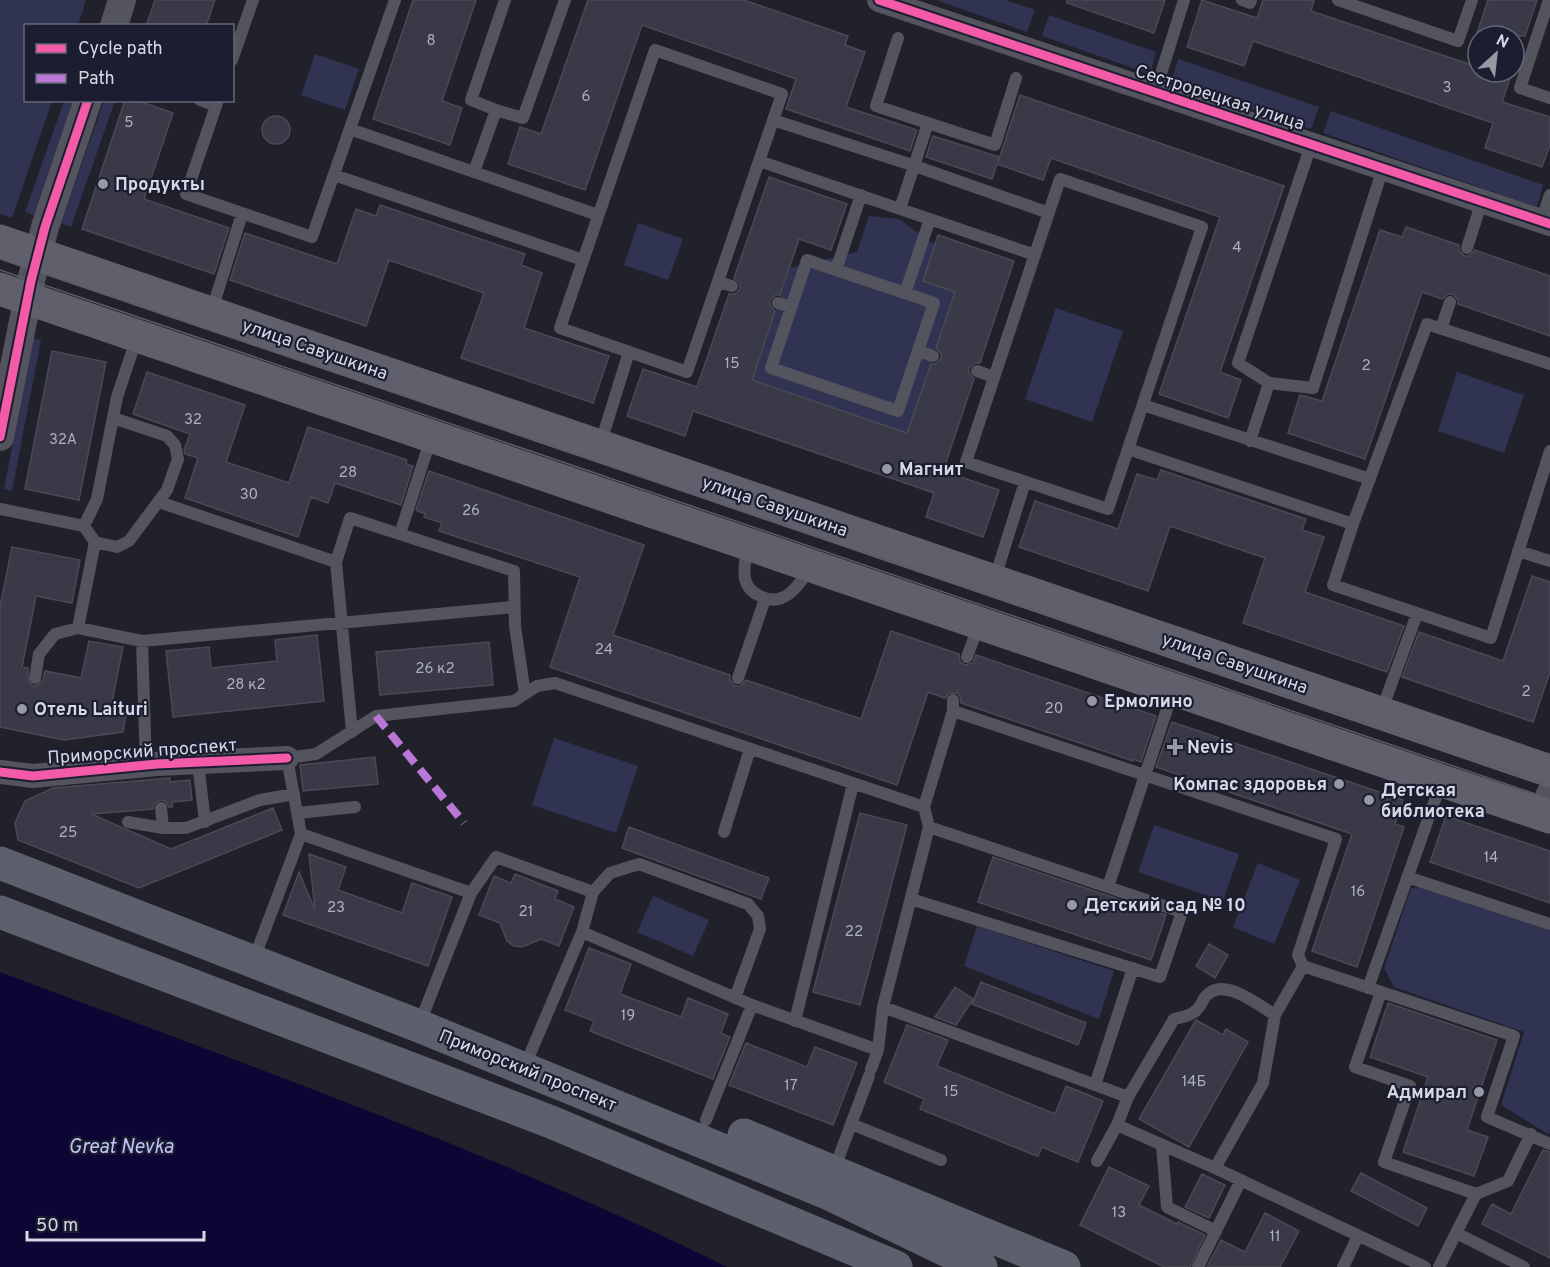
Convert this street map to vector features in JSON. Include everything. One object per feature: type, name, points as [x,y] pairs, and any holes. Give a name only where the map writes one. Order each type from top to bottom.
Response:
[{"type":"main road","name":"улица Савушкина","points":[[0,241],[1550,771]]},
{"type":"main road","points":[[14,293],[1442,782],[1548,808]]},
{"type":"main road","name":"Приморский проспект","points":[[0,863],[419,1026],[610,1104],[827,1194],[981,1267]]},
{"type":"main road","points":[[0,912],[551,1122],[896,1267]]},
{"type":"main road","points":[[610,1104],[664,1103],[834,1170],[1064,1267]]},
{"type":"main road","points":[[827,1238],[874,1267]]},
{"type":"street","points":[[115,24],[122,0]]},
{"type":"street","name":"Сестрорецкая улица","points":[[879,0],[1546,222]]},
{"type":"street","points":[[0,437],[14,293],[38,254],[45,226],[87,102]]},
{"type":"street","name":"Приморский проспект","points":[[0,772],[33,776],[287,758]]},
{"type":"lane","points":[[234,54],[253,0]]},
{"type":"lane","points":[[217,103],[186,194],[312,237],[394,0]]},
{"type":"lane","points":[[505,0],[471,100],[524,118],[565,0]]},
{"type":"lane","points":[[1155,93],[1184,0]]},
{"type":"lane","points":[[1242,0],[1250,3],[1251,0]]},
{"type":"lane","points":[[1338,0],[1458,41],[1472,0]]},
{"type":"lane","points":[[1549,0],[1520,88],[1550,98]]},
{"type":"lane","points":[[898,38],[876,106],[995,145],[1016,78]]},
{"type":"lane","points":[[655,50],[782,94],[773,120],[687,372],[560,328],[655,50]]},
{"type":"lane","points":[[474,172],[496,110]]},
{"type":"lane","points":[[773,120],[1049,213]]},
{"type":"lane","points":[[900,209],[928,123]]},
{"type":"lane","points":[[350,129],[598,215]]},
{"type":"lane","points":[[1311,145],[1238,363],[1269,382],[1313,388],[1383,168]]},
{"type":"lane","points":[[759,160],[1035,255]]},
{"type":"lane","points":[[334,175],[583,261]]},
{"type":"lane","points":[[1060,179],[1202,227],[1108,509],[966,462],[1049,213],[1060,179]]},
{"type":"lane","points":[[836,270],[861,195]]},
{"type":"lane","points":[[1546,222],[1550,195]]},
{"type":"lane","points":[[1467,248],[1482,201]]},
{"type":"lane","points":[[211,314],[242,214]]},
{"type":"lane","points":[[905,293],[930,219]]},
{"type":"lane","points":[[807,260],[836,270],[934,303],[898,411],[771,368],[807,260]]},
{"type":"lane","points":[[718,282],[732,286]]},
{"type":"lane","points":[[1441,328],[1450,302]]},
{"type":"lane","points":[[778,303],[792,307]]},
{"type":"lane","points":[[1550,364],[1426,324],[1333,585],[1491,638],[1550,451]]},
{"type":"lane","points":[[84,526],[97,499],[117,397],[137,336]]},
{"type":"lane","points":[[918,351],[933,356]]},
{"type":"lane","points":[[599,446],[629,352]]},
{"type":"lane","points":[[977,371],[994,377]]},
{"type":"lane","points":[[1251,441],[1269,382]]},
{"type":"lane","points":[[1143,405],[1370,479]]},
{"type":"lane","points":[[0,509],[84,526],[95,542],[117,547],[129,542],[167,490],[178,459],[175,445],[167,436],[113,418]]},
{"type":"lane","points":[[400,534],[432,436]]},
{"type":"lane","points":[[1128,449],[1353,524]]},
{"type":"lane","points":[[994,581],[1025,482]]},
{"type":"lane","points":[[159,501],[336,562]]},
{"type":"lane","points":[[352,732],[336,562],[350,518],[514,571],[514,626],[525,694]]},
{"type":"lane","points":[[78,628],[95,542]]},
{"type":"lane","points":[[747,544],[745,580],[752,592],[765,599],[777,600],[788,596],[800,585],[811,566]]},
{"type":"lane","points":[[1518,551],[1550,561]]},
{"type":"lane","points":[[738,678],[765,599]]},
{"type":"lane","points":[[35,678],[39,654],[55,634],[78,628],[142,641],[514,607]]},
{"type":"lane","points":[[1381,713],[1417,614]]},
{"type":"lane","points":[[967,657],[979,623]]},
{"type":"lane","points":[[142,641],[154,768]]},
{"type":"lane","points":[[253,962],[302,834],[287,758],[316,754],[376,716],[514,701],[537,686],[555,683],[924,807]]},
{"type":"lane","points":[[1108,887],[1173,690]]},
{"type":"lane","points":[[834,1170],[878,1050],[883,1007],[929,827],[924,807],[953,705],[1335,839],[1298,955],[1303,966],[1514,1036],[1486,1117],[1532,1134],[1550,1144]]},
{"type":"lane","points":[[717,738],[722,726]]},
{"type":"lane","points":[[724,832],[750,749]]},
{"type":"lane","points":[[198,763],[205,822]]},
{"type":"lane","points":[[1368,988],[1442,782]]},
{"type":"lane","points":[[795,1021],[853,784]]},
{"type":"lane","points":[[128,822],[163,828],[186,828],[260,800],[294,794]]},
{"type":"lane","points":[[298,813],[355,807]]},
{"type":"lane","points":[[161,808],[163,828]]},
{"type":"lane","points":[[911,899],[1160,977],[1182,912],[929,827]]},
{"type":"lane","points":[[302,834],[471,893]]},
{"type":"lane","points":[[419,1026],[471,893],[496,856],[593,892]]},
{"type":"lane","points":[[523,1069],[582,932],[593,892],[610,873],[639,864],[748,904],[758,916],[760,929],[735,998]]},
{"type":"lane","points":[[1407,877],[1550,924]]},
{"type":"lane","points":[[582,932],[752,1005],[878,1050]]},
{"type":"lane","points":[[1215,1168],[1263,1083],[1275,1015],[1303,966]]},
{"type":"lane","points":[[1095,1085],[1133,968]]},
{"type":"lane","points":[[1097,1161],[1117,1125],[1128,1097],[1174,1019],[1186,1017],[1198,1010],[1207,994],[1217,988],[1228,988],[1275,1015]]},
{"type":"lane","points":[[1381,992],[1355,1067],[1410,1086],[1384,1162],[1476,1194]]},
{"type":"lane","points":[[706,1120],[752,1005]]},
{"type":"lane","points":[[883,1007],[1128,1097]]},
{"type":"lane","points":[[851,1124],[941,1160]]},
{"type":"lane","points":[[1117,1125],[1215,1168],[1425,1267]]},
{"type":"lane","points":[[1439,1267],[1476,1194],[1508,1181],[1532,1134]]},
{"type":"lane","points":[[1162,1145],[1167,1207],[1216,1231]]},
{"type":"lane","points":[[1198,1267],[1241,1180]]},
{"type":"lane","points":[[1456,1233],[1524,1267]]},
{"type":"lane","points":[[1343,1267],[1358,1236]]},
{"type":"shaded area","points":[[0,0],[86,0],[78,24],[24,24],[24,102],[52,102],[12,218],[0,214]]},
{"type":"shaded area","points":[[936,0],[1006,0],[1035,10],[1027,32]]},
{"type":"shaded area","points":[[1049,15],[1156,52],[1150,74],[1042,36]]},
{"type":"shaded area","points":[[315,54],[359,69],[345,110],[301,95]]},
{"type":"shaded area","points":[[1178,59],[1319,107],[1311,129],[1171,81]]},
{"type":"shaded area","points":[[64,102],[76,102],[36,216],[25,212]]},
{"type":"shaded area","points":[[104,102],[115,102],[71,227],[61,223]]},
{"type":"shaded area","points":[[1331,111],[1543,185],[1537,207],[1323,133]]},
{"type":"shaded area","points":[[869,216],[899,219],[935,245],[923,281],[955,292],[907,433],[752,380],[790,268],[857,252]]},
{"type":"shaded area","points":[[638,223],[683,239],[668,280],[624,265]]},
{"type":"shaded area","points":[[1056,308],[1123,331],[1092,422],[1025,399]]},
{"type":"shaded area","points":[[33,338],[41,340],[12,491],[4,489]]},
{"type":"shaded area","points":[[1457,372],[1524,395],[1504,453],[1438,431]]},
{"type":"shaded area","points":[[554,738],[638,766],[616,833],[532,805]]},
{"type":"shaded area","points":[[1154,825],[1239,854],[1223,901],[1138,872]]},
{"type":"shaded area","points":[[1258,863],[1300,880],[1274,944],[1233,927]]},
{"type":"shaded area","points":[[1424,887],[1550,930],[1550,1132],[1548,1134],[1501,1105],[1524,1032],[1394,987],[1384,968],[1411,888]]},
{"type":"shaded area","points":[[653,896],[709,920],[693,956],[637,932]]},
{"type":"shaded area","points":[[977,926],[1114,971],[1099,1019],[964,966]]},
{"type":"water","name":"Great Nevka","points":[[0,972],[367,1110],[549,1185],[727,1267],[0,1267]]},
{"type":"building","points":[[155,0],[215,0],[207,24],[147,24]]},
{"type":"building","points":[[413,0],[476,0],[442,101],[462,108],[450,145],[373,119]]},
{"type":"building","points":[[588,0],[744,0],[848,36],[845,45],[865,52],[846,107],[917,130],[910,151],[786,109],[796,79],[642,25],[585,190],[508,164],[520,127],[541,134]]},
{"type":"building","points":[[1067,0],[1165,0],[1154,33],[1067,3]]},
{"type":"building","points":[[1202,0],[1257,18],[1263,0],[1314,0],[1311,11],[1466,63],[1466,84],[1508,84],[1502,102],[1550,117],[1550,145],[1542,167],[1485,148],[1493,123],[1253,41],[1244,66],[1187,47]]},
{"type":"building","points":[[1488,0],[1537,0],[1526,33],[1526,24],[1480,24]]},
{"type":"building","points":[[1020,95],[1284,186],[1220,372],[1241,380],[1228,418],[1159,394],[1220,217],[1051,158],[1043,180],[997,164],[992,179],[926,157],[933,136],[999,157],[998,162]]},
{"type":"building","points":[[124,102],[142,102],[173,113],[144,199],[229,228],[214,274],[82,229]]},
{"type":"building","points":[[276,116],[286,120],[290,130],[286,140],[276,144],[266,140],[262,130],[266,120]]},
{"type":"building","points":[[769,177],[847,204],[831,250],[799,239],[780,295],[770,300],[770,305],[775,311],[752,380],[907,433],[931,364],[941,359],[941,354],[936,348],[955,292],[923,281],[938,235],[1014,261],[980,363],[975,363],[969,368],[969,373],[974,379],[943,471],[999,490],[983,537],[926,517],[934,493],[914,486],[693,411],[685,436],[627,416],[643,369],[697,387],[729,294],[735,294],[740,289],[740,283],[734,278]]},
{"type":"building","points":[[380,205],[525,254],[521,265],[542,273],[524,328],[609,356],[593,403],[461,358],[484,293],[389,260],[366,326],[230,280],[245,233],[337,264],[356,209],[376,216]]},
{"type":"building","points":[[1406,227],[1459,245],[1459,250],[1464,256],[1469,256],[1475,250],[1550,276],[1550,336],[1458,304],[1453,294],[1448,294],[1442,299],[1422,292],[1365,459],[1288,433],[1300,395],[1322,401],[1380,230],[1402,237]]},
{"type":"building","points":[[52,351],[106,362],[79,500],[25,489]]},
{"type":"building","points":[[147,372],[245,405],[226,462],[289,483],[308,427],[407,460],[406,464],[413,466],[401,505],[335,483],[328,503],[311,497],[298,537],[185,498],[198,458],[185,454],[184,450],[190,434],[133,414]]},
{"type":"building","points":[[1161,470],[1306,519],[1302,530],[1324,537],[1305,592],[1404,626],[1387,672],[1243,623],[1265,558],[1170,526],[1148,591],[1019,547],[1035,501],[1118,529],[1137,474],[1157,480]]},
{"type":"building","points":[[429,471],[644,545],[613,635],[730,675],[730,680],[735,686],[740,686],[746,680],[861,719],[891,631],[959,654],[960,662],[965,665],[973,663],[976,655],[1156,716],[1141,762],[961,703],[957,693],[949,693],[945,698],[928,692],[897,785],[550,667],[580,577],[439,531],[442,523],[424,517],[425,514],[416,510]]},
{"type":"building","points":[[12,547],[80,560],[72,603],[36,596],[22,667],[28,668],[28,681],[33,686],[38,685],[43,680],[45,671],[81,678],[89,641],[123,647],[110,712],[126,714],[123,732],[64,740],[0,727],[0,607]]},
{"type":"building","points":[[1532,576],[1550,582],[1550,672],[1533,722],[1402,677],[1419,632],[1503,661]]},
{"type":"building","points":[[317,635],[324,701],[173,717],[166,651],[209,647],[211,668],[277,661],[275,640]]},
{"type":"building","points":[[489,642],[493,685],[380,695],[376,652]]},
{"type":"building","points":[[1172,722],[1403,800],[1395,824],[1404,827],[1357,967],[1312,951],[1352,834],[1156,767]]},
{"type":"building","points":[[375,757],[378,784],[303,791],[300,765]]},
{"type":"building","points":[[170,778],[170,782],[190,780],[192,800],[172,802],[172,807],[169,807],[165,801],[160,800],[154,804],[153,809],[91,814],[171,849],[273,808],[282,830],[139,888],[18,840],[15,823],[25,801],[53,788]]},
{"type":"building","points":[[860,813],[907,825],[860,1005],[813,992]]},
{"type":"building","points":[[1446,816],[1550,851],[1550,903],[1430,862]]},
{"type":"building","points":[[629,827],[769,878],[761,899],[622,848]]},
{"type":"building","points":[[309,854],[346,867],[338,890],[402,913],[412,883],[452,897],[428,966],[283,915],[299,872],[315,910]]},
{"type":"building","points":[[993,857],[1166,915],[1151,960],[978,902]]},
{"type":"building","points":[[515,874],[558,891],[555,899],[574,907],[559,946],[541,939],[522,947],[514,946],[507,941],[500,923],[479,915],[494,876],[511,883]]},
{"type":"building","points":[[1209,944],[1228,955],[1215,978],[1196,966]]},
{"type":"building","points":[[589,948],[631,964],[620,994],[681,1017],[688,998],[728,1014],[721,1033],[730,1037],[713,1079],[590,1031],[594,1021],[565,1010]]},
{"type":"building","points":[[981,982],[1086,1023],[1078,1045],[972,1004]]},
{"type":"building","points":[[955,987],[973,999],[956,1025],[935,1017]]},
{"type":"building","points":[[1388,1003],[1497,1040],[1467,1130],[1488,1137],[1474,1176],[1403,1152],[1428,1077],[1370,1057]]},
{"type":"building","points":[[1196,1020],[1223,1035],[1226,1029],[1248,1042],[1189,1147],[1139,1119]]},
{"type":"building","points":[[907,1025],[948,1040],[937,1066],[1055,1114],[1066,1086],[1103,1101],[1078,1162],[1042,1147],[1038,1156],[1034,1155],[920,1109],[924,1099],[884,1082]]},
{"type":"building","points":[[746,1043],[807,1067],[815,1047],[857,1063],[833,1125],[729,1085]]},
{"type":"building","points":[[1543,1150],[1550,1152],[1550,1258],[1482,1224],[1492,1204],[1511,1214]]},
{"type":"building","points":[[1109,1167],[1149,1186],[1139,1205],[1205,1235],[1190,1267],[1164,1267],[1080,1225]]},
{"type":"building","points":[[1361,1173],[1427,1208],[1418,1226],[1351,1191]]},
{"type":"building","points":[[1202,1174],[1225,1185],[1209,1218],[1185,1207]]},
{"type":"building","points":[[1265,1213],[1299,1231],[1280,1267],[1207,1267],[1221,1240],[1245,1252]]},
{"type":"tram line","points":[[0,259],[1550,785]]},
{"type":"tram line","points":[[0,270],[1550,799]]},
{"type":"marked path","points":[[376,716],[464,823]]},
{"type":"cycle path","points":[[879,0],[1550,224]]},
{"type":"cycle path","points":[[0,437],[31,281],[45,227],[87,102]]},
{"type":"cycle path","points":[[0,772],[33,776],[157,764],[287,758]]},
{"type":"place","name":"Продукты","points":[[103,184]]},
{"type":"place","name":"Магнит","points":[[887,469]]},
{"type":"place","name":"Ермолино","points":[[1092,701]]},
{"type":"place","name":"Отель Laituri","points":[[22,709]]},
{"type":"place","name":"Nevis","points":[[1175,747]]},
{"type":"place","name":"Компас здоровья","points":[[1339,784]]},
{"type":"place","name":"Детская библиотека","points":[[1369,800]]},
{"type":"place","name":"Детский сад № 10","points":[[1072,905]]},
{"type":"place","name":"Адмирал","points":[[1479,1092]]}]
